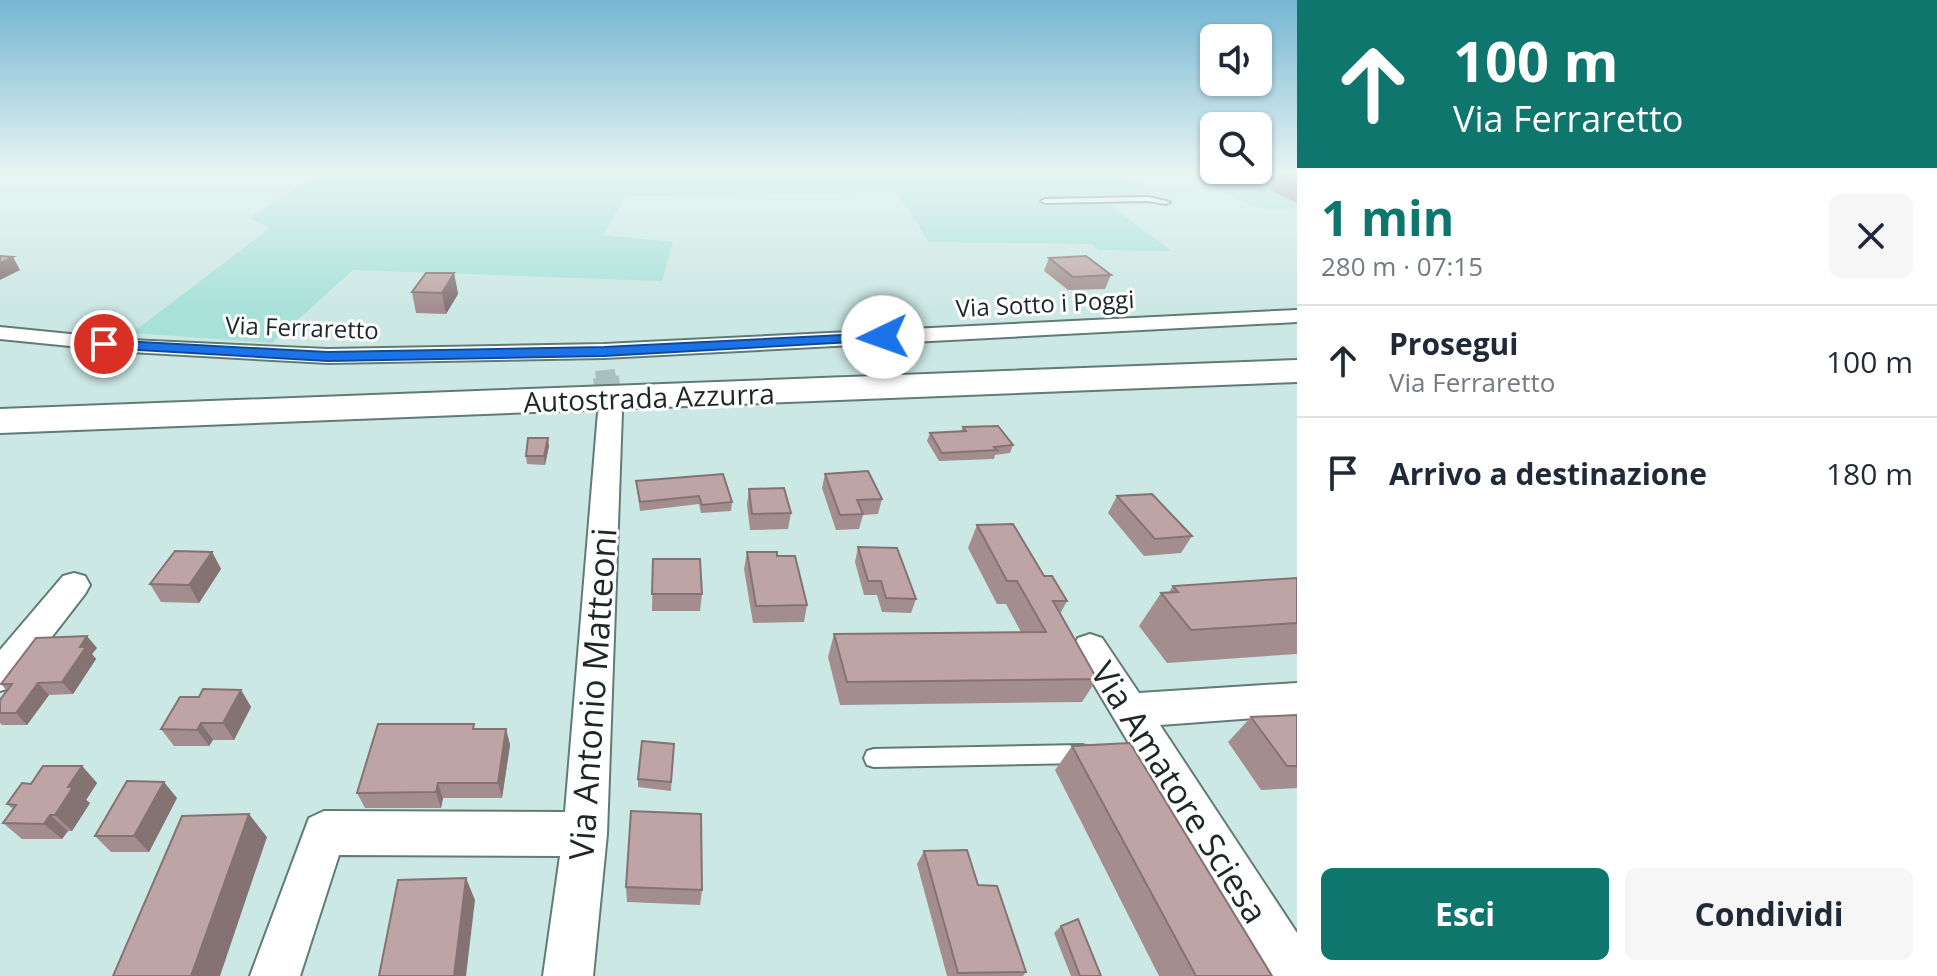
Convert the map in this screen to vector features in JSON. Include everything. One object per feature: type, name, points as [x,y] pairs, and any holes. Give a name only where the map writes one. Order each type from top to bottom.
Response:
[{"type":"highway","name":"Autostrada Azzurra","points":[[0,404],[1297,356]]},
{"type":"highway","name":"Autostrada Azzurra","points":[[0,421],[1297,371]]},
{"type":"street","name":"Via Sotto i Poggi","points":[[605,361],[1297,316]]},
{"type":"street","name":"Via Ferraretto","points":[[0,333],[130,346],[328,356],[605,361]]},
{"type":"street","name":"Via Antonio Matteoni","points":[[568,976],[585,834],[610,412]]},
{"type":"street","points":[[0,676],[74,585]]},
{"type":"street","name":"Via Amatore Sciesa","points":[[1090,648],[1128,710],[1147,753],[1296,976]]},
{"type":"street","points":[[1128,710],[1297,699]]},
{"type":"street","points":[[275,976],[324,833],[585,834]]},
{"type":"lane","points":[[874,758],[1108,753]]},
{"type":"shaded area","points":[[250,219],[613,219],[603,235],[673,242],[662,281],[353,270],[272,343],[132,333],[270,228]]},
{"type":"shaded area","points":[[914,219],[1128,219],[1171,251],[1098,250],[1092,244],[929,242]]},
{"type":"building","points":[[0,256],[13,257],[0,263]]},
{"type":"building","points":[[1086,256],[1111,275],[1073,277],[1049,258]]},
{"type":"building","points":[[426,273],[454,273],[442,293],[412,292]]},
{"type":"building","points":[[998,426],[1013,445],[994,447],[997,450],[942,453],[930,433],[966,431],[963,427]]},
{"type":"building","points":[[528,438],[548,438],[544,456],[526,456]]},
{"type":"building","points":[[868,471],[882,499],[857,500],[863,514],[840,515],[825,474]]},
{"type":"building","points":[[723,474],[732,502],[702,505],[699,496],[640,502],[636,481]]},
{"type":"building","points":[[784,488],[791,513],[752,514],[749,489]]},
{"type":"building","points":[[1152,494],[1192,536],[1155,539],[1117,496]]},
{"type":"building","points":[[1013,524],[1044,576],[1052,576],[1067,601],[1053,601],[1097,679],[847,682],[834,634],[1046,632],[1017,581],[1007,581],[977,525]]},
{"type":"building","points":[[858,547],[897,548],[916,599],[886,598],[881,581],[868,581]]},
{"type":"building","points":[[175,551],[212,552],[189,585],[150,584]]},
{"type":"building","points":[[747,552],[777,552],[777,556],[795,556],[807,605],[756,606]]},
{"type":"building","points":[[653,559],[700,559],[702,594],[652,594]]},
{"type":"building","points":[[1297,578],[1297,623],[1191,630],[1161,593],[1178,592],[1173,586]]},
{"type":"building","points":[[87,636],[80,647],[86,647],[62,682],[38,683],[16,713],[0,713],[0,700],[12,684],[1,684],[36,638]]},
{"type":"building","points":[[203,689],[241,690],[223,723],[201,723],[197,730],[161,729],[180,697],[199,697]]},
{"type":"building","points":[[1297,715],[1297,766],[1287,766],[1251,717]]},
{"type":"building","points":[[378,724],[474,724],[473,729],[506,729],[498,783],[438,783],[436,792],[357,793]]},
{"type":"building","points":[[642,741],[674,744],[671,782],[638,779]]},
{"type":"building","points":[[1130,743],[1272,976],[1196,976],[1072,746]]},
{"type":"building","points":[[43,766],[82,766],[55,815],[50,815],[44,824],[3,823],[16,805],[7,804],[22,783],[31,784]]},
{"type":"building","points":[[127,781],[164,782],[134,836],[95,836]]},
{"type":"building","points":[[631,811],[701,814],[702,890],[626,887]]},
{"type":"building","points":[[249,814],[191,976],[113,976],[182,816]]},
{"type":"building","points":[[967,850],[978,885],[997,886],[1026,972],[958,973],[924,851]]},
{"type":"building","points":[[466,878],[454,976],[379,976],[398,880]]},
{"type":"building","points":[[1078,919],[1101,976],[1080,976],[1061,926]]},
{"type":"tunnel","points":[[605,370],[606,379]]},
{"type":"tunnel","points":[[606,377],[610,412]]},
{"type":"route","points":[[104,344],[328,356],[604,351],[883,337]]}]
